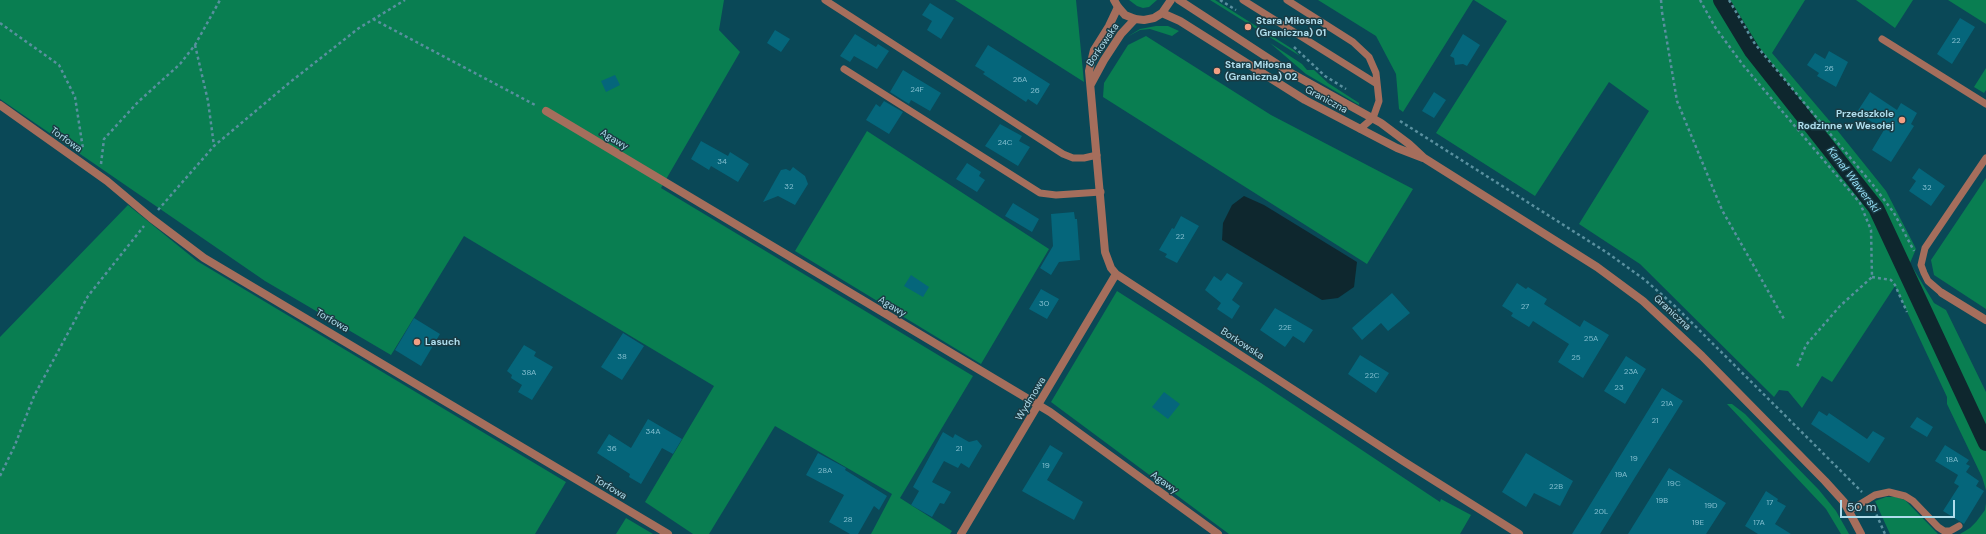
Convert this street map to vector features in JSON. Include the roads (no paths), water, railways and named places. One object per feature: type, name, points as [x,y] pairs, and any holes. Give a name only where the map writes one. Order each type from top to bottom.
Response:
[{"type":"street","points":[[1116,4],[1125,15],[1135,19],[1149,19],[1162,13],[1171,0]]},
{"type":"street","name":"Graniczna","points":[[1179,0],[1285,69],[1373,118],[1403,139],[1424,158],[1602,271],[1643,301],[1697,352],[1825,481],[1849,511],[1860,534]]},
{"type":"street","name":"Borkowska","points":[[1116,4],[1092,55],[1089,71],[1106,258],[1116,274],[1403,461],[1519,534]]},
{"type":"street","name":"Graniczna","points":[[1162,13],[1180,21],[1296,95],[1397,148],[1424,158]]},
{"type":"street","name":"Borkowska","points":[[1091,85],[1104,60],[1118,39],[1135,19]]},
{"type":"street","name":"Torfowa","points":[[0,105],[107,181],[151,218],[204,258],[668,534]]},
{"type":"street","name":"Agawy","points":[[546,111],[1050,412],[1218,534]]},
{"type":"street","name":"Wydmowa","points":[[961,534],[1116,274]]},
{"type":"street","points":[[1942,294],[1986,320]]},
{"type":"lane","points":[[825,0],[1063,154],[1073,158],[1084,158],[1097,155]]},
{"type":"lane","points":[[1243,0],[1377,84]]},
{"type":"lane","points":[[1287,0],[1361,48],[1372,62],[1379,101],[1373,118],[1360,129]]},
{"type":"lane","points":[[1882,39],[1986,104]]},
{"type":"lane","points":[[844,69],[1040,193],[1056,195],[1101,192]]},
{"type":"lane","points":[[1942,294],[1928,281],[1921,265],[1925,248],[1986,158]]},
{"type":"lane","points":[[1849,511],[1875,495],[1889,492],[1909,498],[1938,527],[1944,531],[1950,531],[1959,526]]},
{"type":"water","points":[[1244,196],[1264,205],[1357,262],[1354,287],[1338,298],[1322,300],[1222,240],[1223,223],[1232,205]]},
{"type":"waterway","name":"Kanał Wawerski","points":[[1721,0],[1752,51],[1876,208],[1986,443]]},
{"type":"place","name":"Stara Miłosna (Graniczna) 01","points":[[1248,27]]},
{"type":"place","name":"Stara Miłosna (Graniczna) 02","points":[[1217,71]]},
{"type":"place","name":"Przedszkole Rodzinne w Wesołej","points":[[1902,120]]},
{"type":"place","name":"Lasuch","points":[[417,342]]}]
